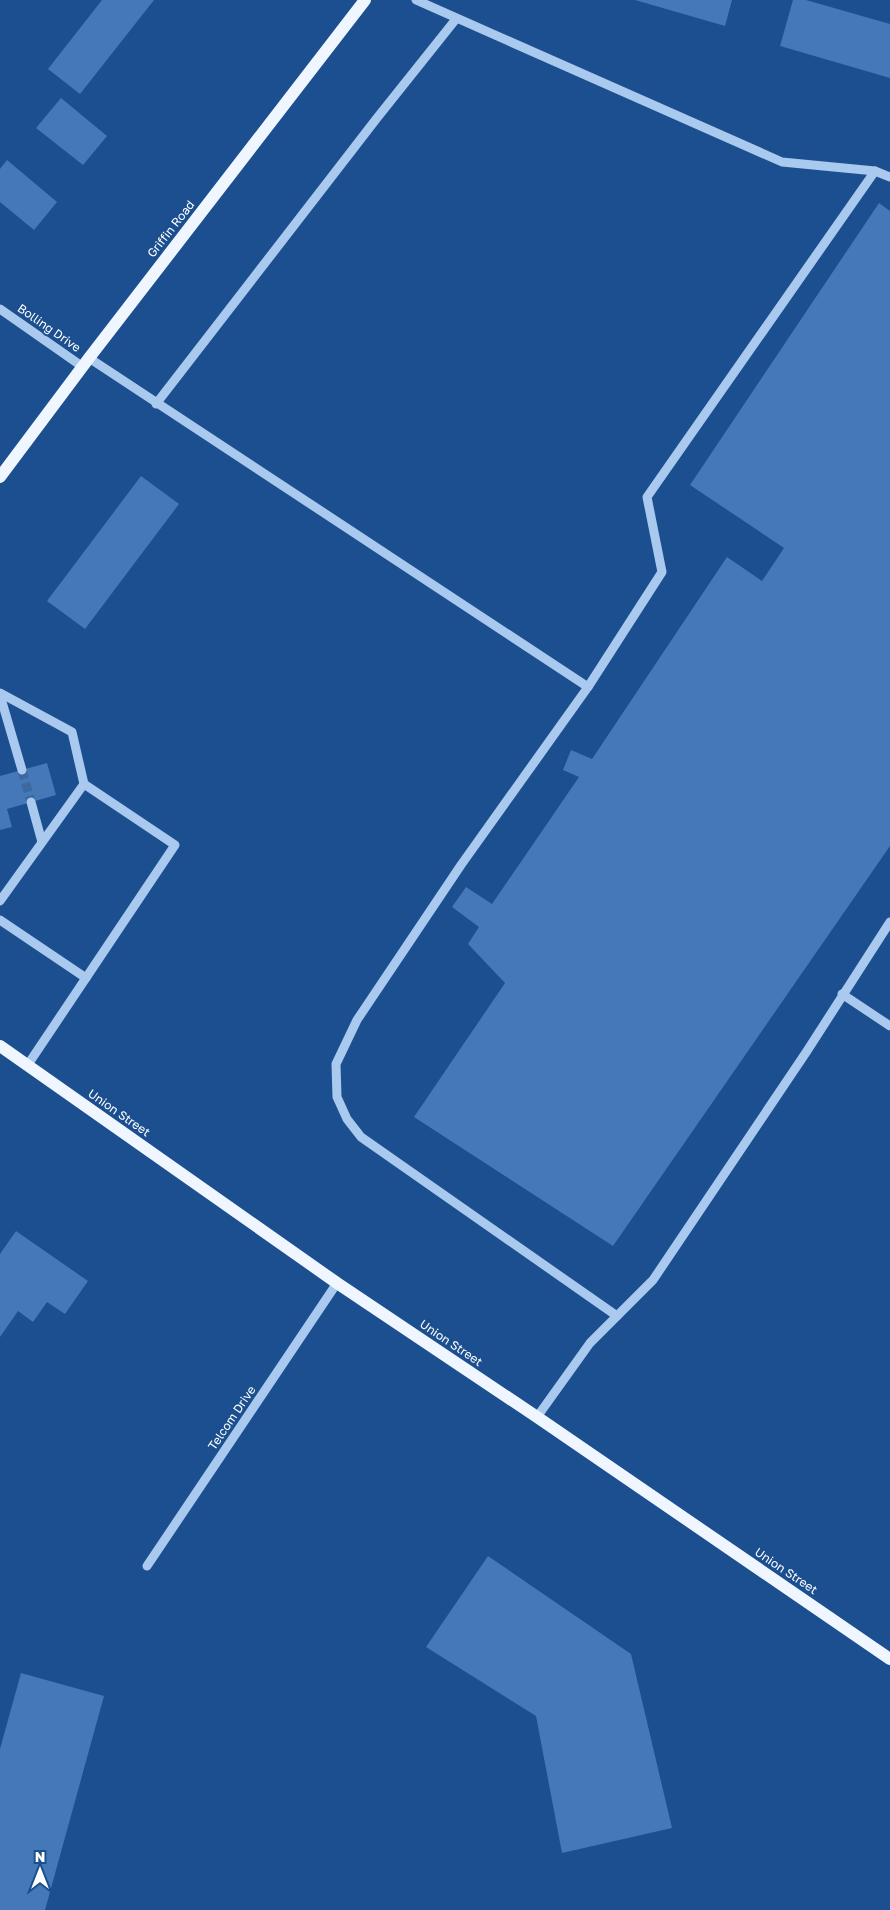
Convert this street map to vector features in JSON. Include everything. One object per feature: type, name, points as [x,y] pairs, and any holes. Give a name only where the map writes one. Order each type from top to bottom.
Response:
[{"type":"main road","name":"Griffin Road","points":[[0,476],[365,0]]},
{"type":"main road","name":"Union Street","points":[[0,1046],[337,1283],[537,1416],[890,1659]]},
{"type":"street","points":[[416,0],[782,162],[875,171],[890,178]]},
{"type":"street","points":[[156,404],[456,19]]},
{"type":"street","points":[[617,1316],[362,1137],[347,1119],[337,1097],[336,1064],[362,1012],[462,865],[588,687],[662,572],[647,496],[875,171]]},
{"type":"street","name":"Bolling Drive","points":[[0,309],[156,404],[588,687]]},
{"type":"street","points":[[0,694],[22,770]]},
{"type":"street","points":[[0,694],[72,732],[84,784],[174,845],[27,1066]]},
{"type":"street","points":[[0,901],[84,784]]},
{"type":"street","points":[[31,802],[42,842]]},
{"type":"street","points":[[0,920],[86,978]]},
{"type":"street","points":[[537,1416],[590,1343],[653,1280],[807,1051],[890,922]]},
{"type":"street","points":[[842,994],[890,1026]]},
{"type":"street","name":"Telcom Drive","points":[[147,1566],[337,1283]]},
{"type":"building","points":[[102,0],[154,0],[80,94],[48,69]]},
{"type":"building","points":[[635,0],[732,0],[725,26]]},
{"type":"building","points":[[793,0],[806,0],[890,24],[890,78],[780,46]]},
{"type":"building","points":[[61,98],[107,136],[83,165],[36,128]]},
{"type":"building","points":[[7,160],[57,202],[34,230],[0,202],[0,169]]},
{"type":"building","points":[[879,203],[890,211],[890,846],[613,1246],[414,1117],[505,983],[468,944],[479,927],[452,907],[466,887],[492,904],[579,777],[563,770],[571,750],[592,759],[727,557],[762,581],[784,548],[690,485]]},
{"type":"building","points":[[141,476],[179,504],[85,629],[47,601]]},
{"type":"building","points":[[47,763],[56,795],[7,809],[12,827],[0,830],[0,776]]},
{"type":"building","points":[[16,1231],[88,1281],[65,1314],[47,1302],[33,1322],[18,1311],[0,1337],[0,1254]]},
{"type":"building","points":[[488,1556],[631,1654],[672,1828],[562,1853],[536,1716],[426,1647]]},
{"type":"building","points":[[21,1673],[104,1696],[45,1910],[0,1910],[0,1749]]},
{"type":"tunnel","points":[[22,770],[31,802]]}]
